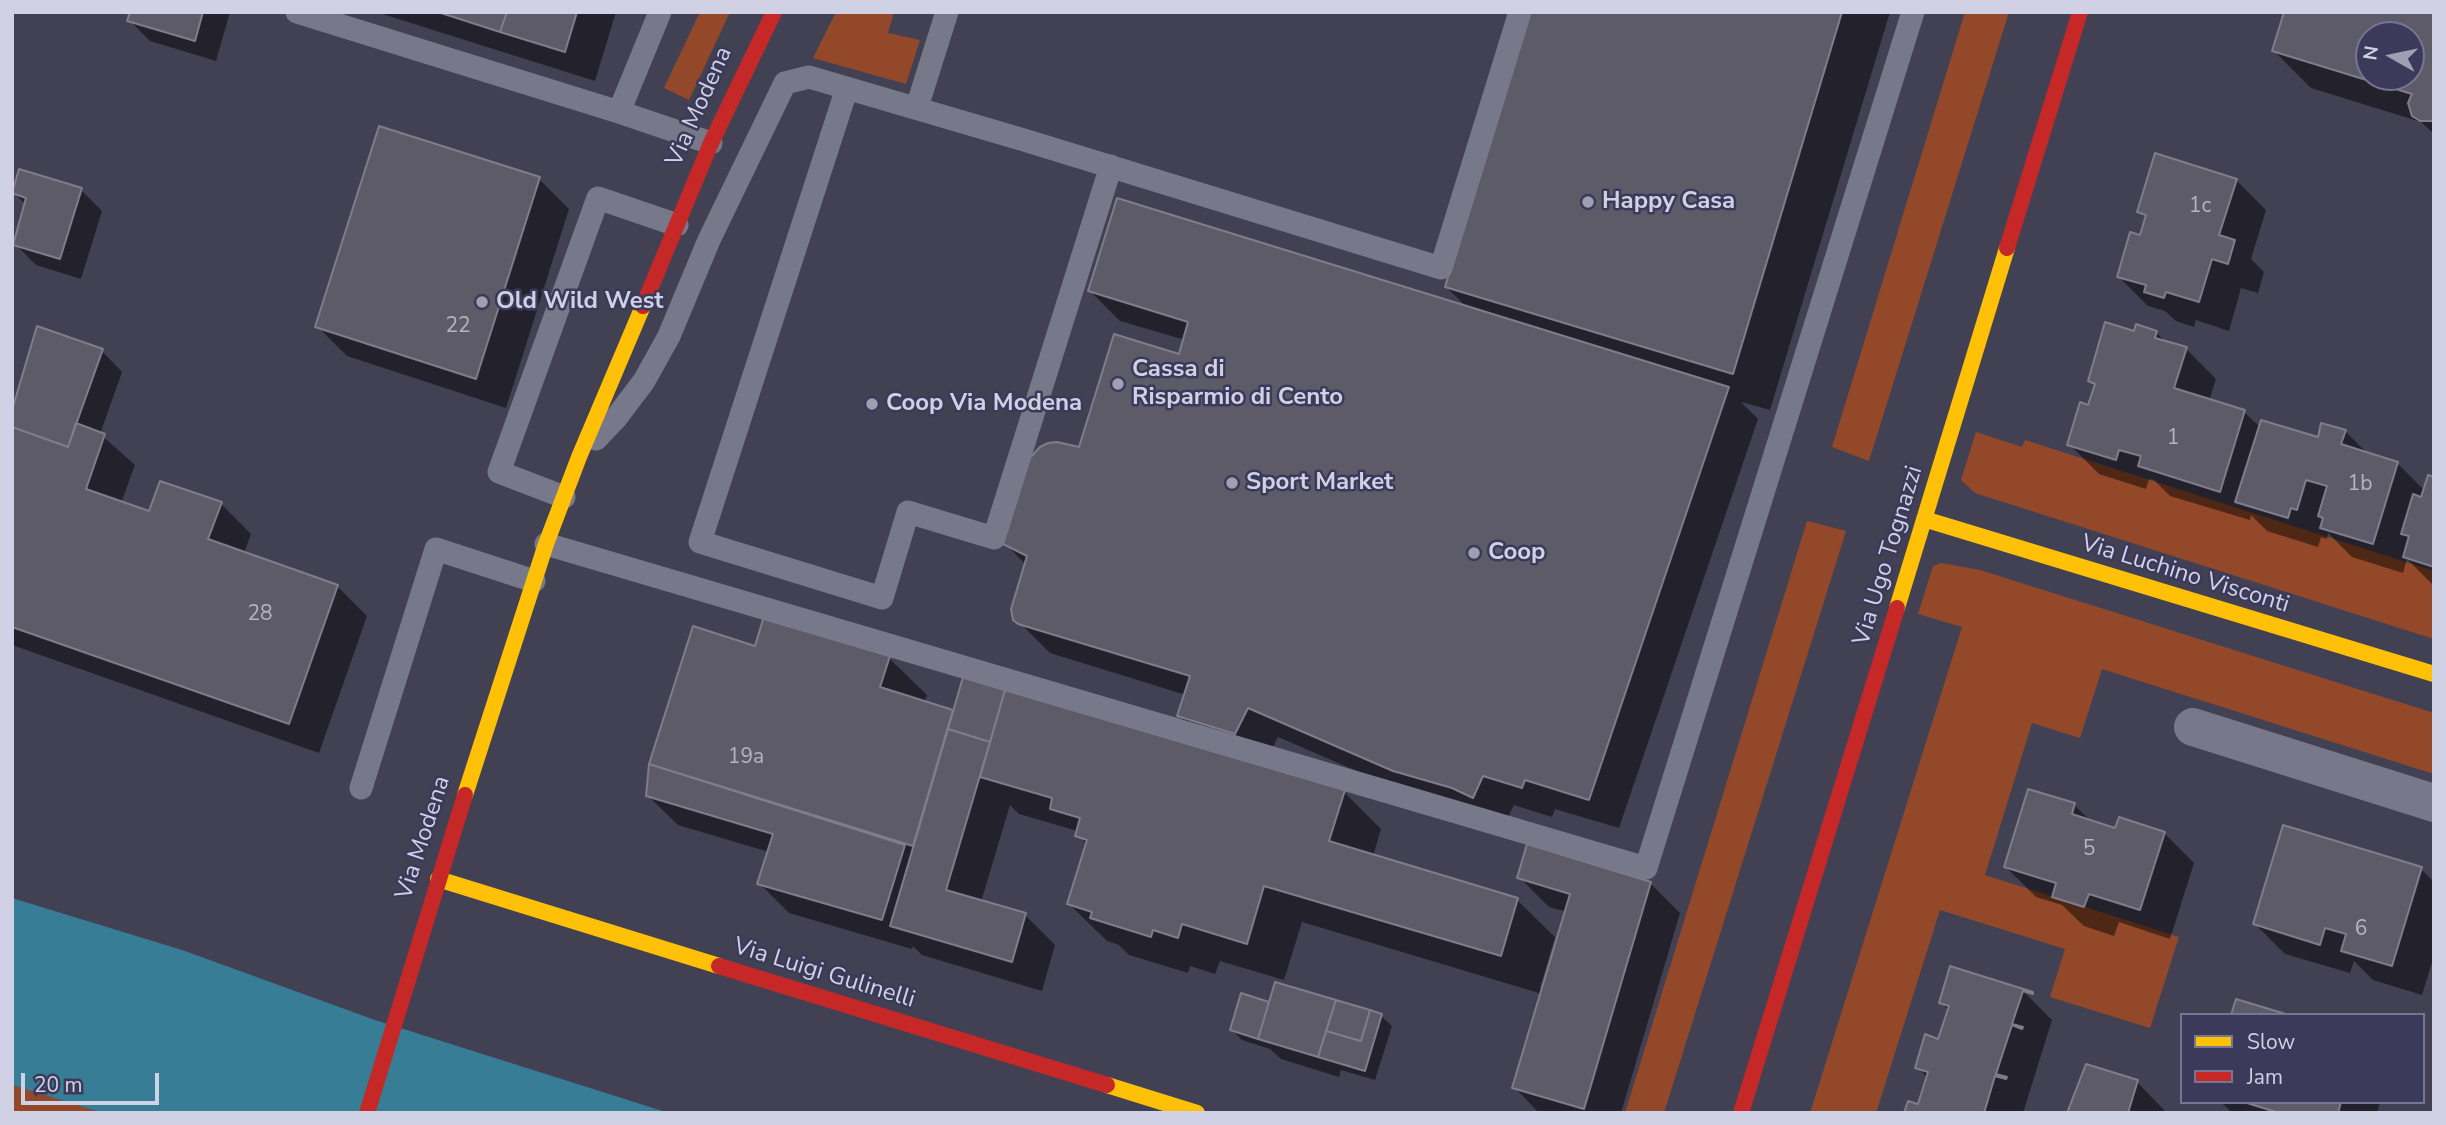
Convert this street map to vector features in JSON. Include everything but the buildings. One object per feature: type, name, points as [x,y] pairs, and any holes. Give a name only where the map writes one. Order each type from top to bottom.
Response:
[{"type":"street","name":"Via Modena","points":[[367,1113],[438,879],[546,544],[579,457],[711,143],[774,12]]},
{"type":"street","name":"Via Ugo Tognazzi","points":[[1741,1113],[2080,12]]},
{"type":"street","name":"Via Luchino Visconti","points":[[1924,519],[2434,674]]},
{"type":"street","points":[[2193,727],[2434,803]]},
{"type":"street","name":"Via Luigi Gulinelli","points":[[438,879],[1197,1113]]},
{"type":"lane","points":[[297,12],[711,143]]},
{"type":"lane","points":[[619,112],[660,12]]},
{"type":"lane","points":[[917,107],[947,12]]},
{"type":"lane","points":[[579,457],[616,418],[645,381],[670,336],[709,240],[785,83],[809,77],[893,100],[1441,268],[1520,12]]},
{"type":"lane","points":[[546,544],[1646,868],[1913,12]]},
{"type":"lane","points":[[847,88],[700,542],[882,598],[908,512],[994,538],[1111,166]]},
{"type":"lane","points":[[564,496],[499,472],[598,198],[677,225]]},
{"type":"lane","points":[[361,788],[436,549],[534,580]]},
{"type":"shaded area","points":[[700,12],[730,12],[689,100],[664,88]]},
{"type":"shaded area","points":[[836,12],[894,12],[888,33],[920,40],[906,84],[813,58]]},
{"type":"shaded area","points":[[1965,12],[2009,12],[1869,461],[1832,447]]},
{"type":"shaded area","points":[[1976,432],[2022,447],[2025,440],[2434,571],[2434,639],[1975,493],[1961,480]]},
{"type":"shaded area","points":[[1807,521],[1846,531],[1664,1113],[1625,1113]]},
{"type":"shaded area","points":[[1941,563],[1980,570],[2434,713],[2434,774],[2102,669],[2080,738],[2032,723],[1985,875],[2179,937],[2150,1028],[2050,997],[2065,949],[1940,910],[1876,1113],[1810,1113],[1962,627],[1918,614],[1933,566]]},
{"type":"shaded area","points":[[12,1085],[103,1113],[12,1113]]},
{"type":"water","points":[[12,898],[182,950],[375,1020],[669,1113],[103,1113],[12,1085]]},
{"type":"traffic: slow","points":[[1897,608],[2007,248]]},
{"type":"traffic: slow","points":[[465,795],[546,544],[579,457],[643,306]]},
{"type":"traffic: slow","points":[[1924,519],[2434,674]]},
{"type":"traffic: slow","points":[[438,879],[719,966]]},
{"type":"traffic: slow","points":[[1107,1085],[1197,1113]]},
{"type":"traffic: jam","points":[[643,306],[711,143],[774,12]]},
{"type":"traffic: jam","points":[[2007,248],[2080,12]]},
{"type":"traffic: jam","points":[[1741,1113],[1897,608]]},
{"type":"traffic: jam","points":[[367,1113],[465,795]]},
{"type":"traffic: jam","points":[[719,966],[1107,1085]]},
{"type":"place","name":"Happy Casa","points":[[1588,202]]},
{"type":"place","name":"Old Wild West","points":[[482,302]]},
{"type":"place","name":"Cassa di Risparmio di Cento","points":[[1118,384]]},
{"type":"place","name":"Coop Via Modena","points":[[872,404]]},
{"type":"place","name":"Sport Market","points":[[1232,483]]},
{"type":"place","name":"Coop","points":[[1474,553]]}]
